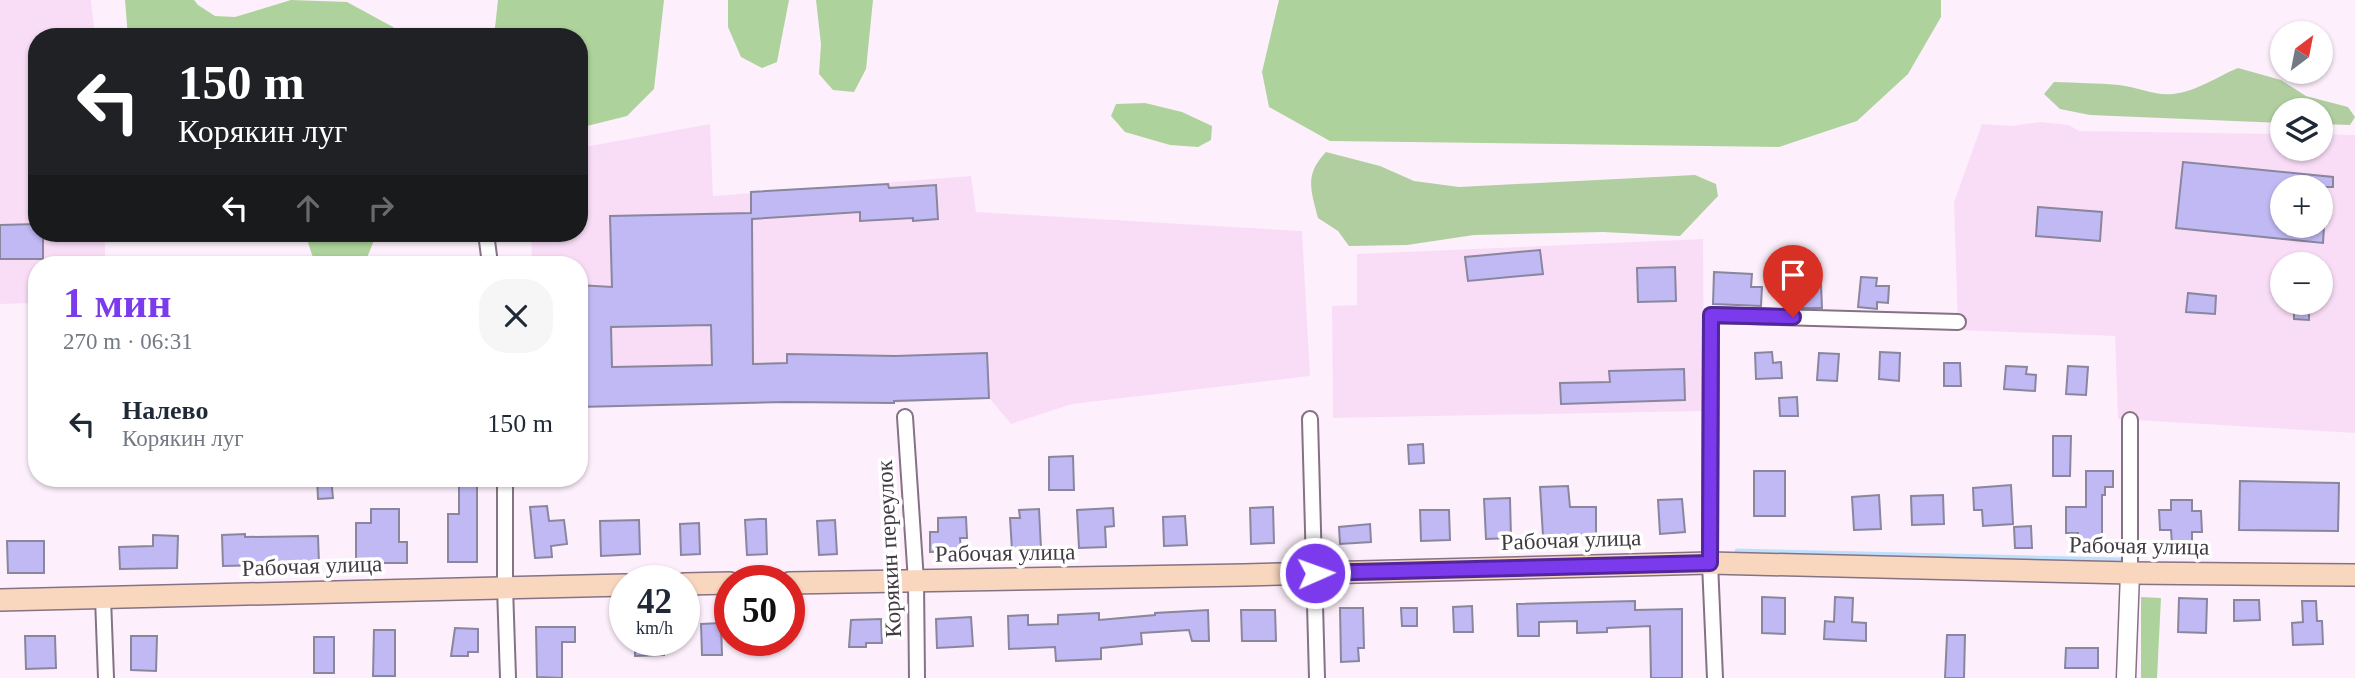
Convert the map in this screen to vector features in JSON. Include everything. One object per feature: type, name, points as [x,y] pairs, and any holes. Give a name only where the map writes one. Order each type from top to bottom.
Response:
[{"type":"main road","name":"Рабочая улица","points":[[805,583],[1710,563],[2130,573],[2355,575]]},
{"type":"main road","name":"Рабочая улица","points":[[0,600],[609,585]]},
{"type":"street","points":[[1716,678],[1710,563],[1711,315],[1958,322]]},
{"type":"street","name":"Корякин переулок","points":[[905,417],[916,580],[917,678]]},
{"type":"street","points":[[1310,419],[1317,678]]},
{"type":"street","points":[[2126,678],[2130,573],[2130,420]]},
{"type":"street","points":[[505,487],[508,678]]},
{"type":"street","points":[[103,597],[106,678]]},
{"type":"shaded area","points":[[0,0],[91,0],[94,28],[28,28],[28,242],[105,242],[105,256],[28,256],[28,303],[0,304]]},
{"type":"shaded area","points":[[2040,122],[2069,125],[2079,131],[2270,134],[2270,161],[2333,161],[2333,134],[2355,135],[2355,433],[2118,419],[2115,336],[1958,330],[1954,202],[1982,124],[2012,126]]},
{"type":"shaded area","points":[[710,124],[713,196],[971,176],[976,212],[1302,231],[1310,376],[1072,404],[1011,424],[989,398],[894,403],[786,402],[588,407],[588,256],[532,256],[531,242],[588,242],[588,146]]},
{"type":"shaded area","points":[[1703,239],[1704,411],[1333,418],[1332,306],[1357,305],[1357,254]]},
{"type":"green space","points":[[125,0],[194,0],[215,16],[235,17],[291,0],[347,2],[394,28],[127,28]]},
{"type":"green space","points":[[498,0],[664,0],[654,89],[627,116],[588,126],[588,28],[495,28]]},
{"type":"green space","points":[[728,0],[789,0],[777,62],[762,68],[741,57],[728,27]]},
{"type":"green space","points":[[816,0],[873,0],[866,69],[854,92],[833,90],[819,74],[821,44]]},
{"type":"green space","points":[[1279,0],[1941,0],[1941,17],[1908,74],[1857,121],[1779,147],[1330,141],[1269,107],[1262,72]]},
{"type":"green space","points":[[2238,68],[2270,77],[2270,84],[2287,84],[2314,98],[2270,98],[2270,122],[2090,115],[2060,109],[2044,94],[2054,82],[2119,85],[2159,94],[2173,94],[2199,87]]},
{"type":"green space","points":[[1145,103],[1182,112],[1212,126],[1211,140],[1198,147],[1170,145],[1125,132],[1111,116],[1116,104]]},
{"type":"green space","points":[[2333,103],[2348,107],[2355,117],[2350,125],[2333,124]]},
{"type":"green space","points":[[1326,152],[1380,166],[1414,181],[1459,187],[1695,175],[1716,184],[1718,196],[1680,236],[1603,232],[1474,235],[1407,245],[1349,246],[1338,231],[1318,218],[1313,199],[1311,183],[1314,168]]},
{"type":"green space","points":[[308,242],[373,242],[368,256],[312,256]]},
{"type":"green space","points":[[2141,597],[2161,598],[2157,678],[2141,678]]},
{"type":"building","points":[[2183,162],[2313,175],[2270,175],[2270,238],[2176,228]]},
{"type":"building","points":[[888,184],[889,188],[936,185],[938,219],[860,221],[860,212],[752,219],[753,364],[787,363],[787,354],[895,356],[987,353],[989,398],[894,403],[786,402],[588,407],[588,286],[612,287],[610,216],[751,213],[751,192]],"holes":[[[711,325],[712,365],[612,367],[611,327]]]},
{"type":"building","points":[[2038,207],[2102,212],[2100,241],[2036,236]]},
{"type":"building","points":[[28,224],[28,242],[43,242],[43,256],[0,259],[0,225]]},
{"type":"building","points":[[2274,238],[2323,238],[2323,243]]},
{"type":"building","points":[[1540,250],[1543,274],[1468,281],[1465,257]]},
{"type":"building","points":[[1675,267],[1676,301],[1638,302],[1637,268]]},
{"type":"building","points":[[1714,272],[1752,274],[1751,287],[1762,287],[1761,306],[1713,304]]},
{"type":"building","points":[[1861,277],[1877,278],[1876,286],[1889,286],[1888,303],[1877,302],[1877,309],[1858,307]]},
{"type":"building","points":[[1821,284],[1822,308],[1795,308],[1794,285]]},
{"type":"building","points":[[2188,293],[2216,296],[2215,314],[2186,312]]},
{"type":"building","points":[[2294,315],[2309,315],[2309,320],[2294,319]]},
{"type":"building","points":[[1772,352],[1773,363],[1781,362],[1782,378],[1756,379],[1755,353]]},
{"type":"building","points":[[1880,352],[1900,353],[1899,381],[1879,379]]},
{"type":"building","points":[[1819,353],[1839,354],[1837,381],[1817,380]]},
{"type":"building","points":[[1944,363],[1960,363],[1961,386],[1944,386]]},
{"type":"building","points":[[2006,366],[2027,367],[2026,374],[2036,375],[2035,391],[2004,389]]},
{"type":"building","points":[[2068,366],[2088,367],[2086,395],[2066,394]]},
{"type":"building","points":[[1684,369],[1685,400],[1561,404],[1560,383],[1610,382],[1609,371]]},
{"type":"building","points":[[1797,397],[1798,416],[1780,416],[1779,398]]},
{"type":"building","points":[[2053,436],[2071,436],[2070,476],[2053,476]]},
{"type":"building","points":[[1423,444],[1424,463],[1409,464],[1408,445]]},
{"type":"building","points":[[1073,456],[1074,490],[1049,490],[1049,457]]},
{"type":"building","points":[[1754,471],[1785,471],[1785,516],[1754,516]]},
{"type":"building","points":[[2086,471],[2113,471],[2113,487],[2105,487],[2105,495],[2102,495],[2102,546],[2077,546],[2078,533],[2066,533],[2066,507],[2086,507]]},
{"type":"building","points":[[2240,481],[2339,483],[2338,531],[2239,530]]},
{"type":"building","points":[[2011,485],[2013,524],[1983,526],[1982,510],[1974,510],[1973,488]]},
{"type":"building","points":[[1568,486],[1570,507],[1596,507],[1596,534],[1543,536],[1540,487]]},
{"type":"building","points":[[317,487],[332,487],[333,498],[318,499]]},
{"type":"building","points":[[459,487],[477,487],[477,562],[448,562],[448,514],[459,514]]},
{"type":"building","points":[[1879,495],[1881,529],[1854,530],[1852,497]]},
{"type":"building","points":[[1943,495],[1944,524],[1912,525],[1911,496]]},
{"type":"building","points":[[1510,498],[1511,538],[1486,539],[1484,499]]},
{"type":"building","points":[[1682,499],[1685,532],[1660,534],[1658,500]]},
{"type":"building","points":[[2171,500],[2192,500],[2192,511],[2201,511],[2202,532],[2192,532],[2192,544],[2172,545],[2171,530],[2160,530],[2159,510],[2171,510]]},
{"type":"building","points":[[547,506],[549,521],[564,520],[567,544],[551,546],[552,557],[535,558],[530,507]]},
{"type":"building","points":[[1273,507],[1274,543],[1251,544],[1250,508]]},
{"type":"building","points":[[1113,508],[1114,526],[1105,527],[1106,547],[1079,548],[1077,510]]},
{"type":"building","points":[[371,509],[399,509],[399,542],[407,542],[407,563],[356,563],[356,523],[371,523]]},
{"type":"building","points":[[1039,509],[1041,548],[1012,550],[1010,518],[1020,518],[1019,510]]},
{"type":"building","points":[[1420,510],[1449,510],[1450,540],[1421,541]]},
{"type":"building","points":[[1185,516],[1187,545],[1164,546],[1163,517]]},
{"type":"building","points":[[966,517],[967,538],[960,538],[961,551],[930,552],[930,532],[938,532],[938,518]]},
{"type":"building","points":[[766,519],[767,554],[747,555],[745,520]]},
{"type":"building","points":[[639,520],[640,554],[601,556],[600,521]]},
{"type":"building","points":[[835,520],[837,554],[819,555],[817,521]]},
{"type":"building","points":[[699,523],[700,554],[681,555],[680,524]]},
{"type":"building","points":[[1370,524],[1371,542],[1340,544],[1339,527]]},
{"type":"building","points":[[2031,526],[2032,548],[2015,548],[2014,527]]},
{"type":"building","points":[[245,534],[245,537],[318,536],[319,564],[223,566],[222,535]]},
{"type":"building","points":[[153,535],[178,536],[177,568],[120,569],[119,547],[153,546]]},
{"type":"building","points":[[7,541],[44,541],[44,573],[8,573]]},
{"type":"building","points":[[1762,597],[1785,598],[1785,634],[1762,633]]},
{"type":"building","points":[[1835,597],[1853,598],[1852,622],[1866,623],[1866,641],[1824,639],[1825,621],[1834,622]]},
{"type":"building","points":[[2179,598],[2207,599],[2206,633],[2178,632]]},
{"type":"building","points":[[2234,600],[2259,600],[2260,620],[2234,621]]},
{"type":"building","points":[[1635,601],[1635,610],[1682,609],[1682,678],[1651,678],[1650,626],[1607,628],[1607,632],[1577,633],[1577,621],[1539,622],[1539,636],[1518,636],[1517,604]]},
{"type":"building","points":[[2302,601],[2316,601],[2317,621],[2322,621],[2323,644],[2293,645],[2292,623],[2303,622]]},
{"type":"building","points":[[1472,606],[1473,632],[1454,632],[1453,607]]},
{"type":"building","points":[[1340,608],[1363,608],[1364,648],[1358,648],[1359,661],[1341,662]]},
{"type":"building","points":[[1401,608],[1417,608],[1417,626],[1402,626]]},
{"type":"building","points":[[1208,610],[1209,641],[1192,641],[1189,630],[1141,633],[1142,644],[1101,648],[1101,659],[1056,661],[1055,647],[1009,649],[1008,616],[1028,615],[1028,625],[1058,624],[1058,615],[1099,613],[1099,620]]},
{"type":"building","points":[[1241,610],[1275,610],[1276,641],[1242,641]]},
{"type":"building","points":[[971,617],[973,646],[937,648],[936,619]]},
{"type":"building","points":[[881,619],[882,643],[849,647],[851,620]]},
{"type":"building","points":[[714,623],[714,655],[702,655],[701,624]]},
{"type":"building","points":[[536,627],[575,627],[575,642],[562,642],[562,678],[537,677]]},
{"type":"building","points":[[455,628],[478,629],[478,652],[468,652],[468,656],[451,656]]},
{"type":"building","points":[[374,630],[395,630],[395,676],[373,676]]},
{"type":"building","points":[[1947,635],[1965,635],[1964,678],[1945,678]]},
{"type":"building","points":[[25,636],[55,636],[56,668],[26,669]]},
{"type":"building","points":[[131,636],[157,636],[156,671],[131,670]]},
{"type":"building","points":[[314,637],[334,637],[334,673],[314,673]]},
{"type":"building","points":[[2066,648],[2098,648],[2098,668],[2065,668]]},
{"type":"waterway","points":[[1737,551],[2122,560]]},
{"type":"route","points":[[1315,573],[1710,563],[1711,315],[1793,317]]}]
